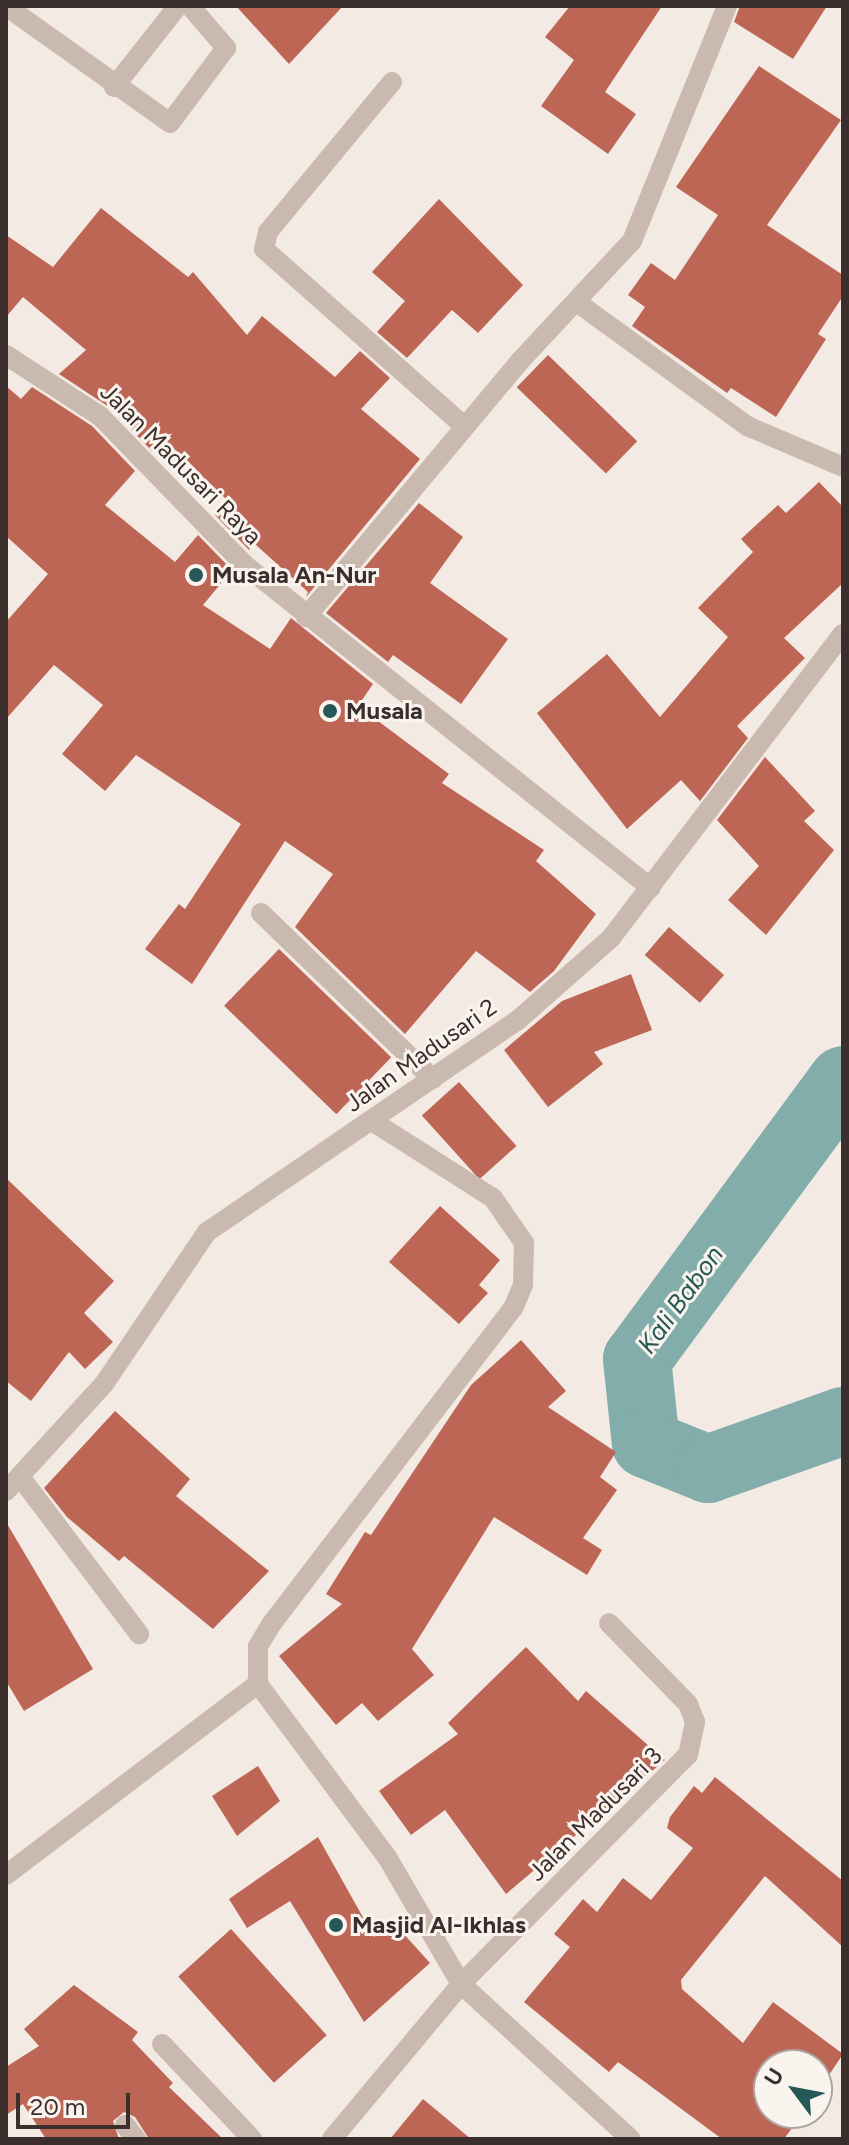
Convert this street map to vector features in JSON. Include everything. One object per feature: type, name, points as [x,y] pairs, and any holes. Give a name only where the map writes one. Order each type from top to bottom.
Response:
[{"type":"street","points":[[6,6],[160,121],[176,122],[226,48],[190,6]]},
{"type":"street","points":[[114,87],[178,6]]},
{"type":"street","points":[[306,617],[464,426],[612,269],[648,210],[727,6]]},
{"type":"street","points":[[392,82],[268,232],[264,249],[464,426]]},
{"type":"street","points":[[578,303],[747,426],[843,467]]},
{"type":"street","name":"Jalan Madusari Raya","points":[[6,355],[100,416],[246,566],[306,617],[651,888]]},
{"type":"street","name":"Jalan Madusari 2","points":[[14,1484],[104,1384],[207,1232],[433,1079],[569,977],[651,888],[843,634]]},
{"type":"street","points":[[261,913],[433,1079]]},
{"type":"street","points":[[372,1121],[501,1207],[524,1243],[523,1285],[513,1308],[272,1623],[258,1646],[258,1684],[387,1857],[461,1984],[631,2139]]},
{"type":"street","points":[[14,1484],[139,1634]]},
{"type":"street","name":"Jalan Madusari 3","points":[[332,2139],[461,1984],[663,1788],[694,1741],[688,1704],[609,1623]]},
{"type":"street","points":[[6,1875],[258,1684]]},
{"type":"street","points":[[162,2044],[252,2139]]},
{"type":"building","points":[[236,6],[343,6],[289,64]]},
{"type":"building","points":[[570,6],[662,6],[605,92],[636,114],[608,154],[541,106],[574,60],[545,37]]},
{"type":"building","points":[[740,6],[827,6],[793,59],[734,22]]},
{"type":"building","points":[[759,66],[841,120],[767,225],[843,275],[843,296],[818,334],[826,339],[776,417],[731,388],[727,393],[632,326],[645,307],[628,295],[651,263],[675,280],[718,215],[676,187]]},
{"type":"building","points":[[439,199],[523,285],[478,333],[452,310],[407,358],[377,332],[405,301],[372,272]]},
{"type":"building","points":[[101,208],[188,277],[193,272],[247,335],[262,316],[335,377],[360,351],[390,378],[361,409],[420,459],[306,597],[308,592],[255,544],[249,550],[215,515],[227,500],[163,438],[152,451],[109,407],[59,374],[86,350],[23,297],[6,317],[6,235],[53,267]]},
{"type":"building","points":[[548,355],[637,441],[606,474],[517,387]]},
{"type":"building","points":[[6,386],[21,399],[32,387],[92,426],[135,471],[105,505],[175,562],[198,535],[232,570],[203,605],[270,649],[291,618],[373,684],[358,706],[449,774],[442,783],[544,850],[536,861],[596,914],[554,971],[530,992],[476,951],[405,1034],[295,927],[333,874],[285,841],[192,984],[145,949],[179,904],[185,909],[241,824],[136,755],[105,791],[62,754],[103,705],[54,665],[6,719],[6,622],[48,574],[6,536]]},
{"type":"building","points":[[819,482],[843,507],[843,583],[784,638],[805,658],[737,726],[748,738],[700,801],[681,780],[627,829],[537,713],[607,654],[660,717],[728,637],[698,608],[753,552],[741,539],[778,505],[786,513]]},
{"type":"building","points":[[419,503],[463,537],[430,583],[508,639],[461,704],[393,655],[388,662],[326,613]]},
{"type":"building","points":[[765,757],[815,811],[804,821],[834,850],[766,935],[728,900],[759,866],[717,820]]},
{"type":"building","points":[[669,927],[724,975],[700,1003],[645,955]]},
{"type":"building","points":[[279,949],[391,1057],[336,1114],[224,1006]]},
{"type":"building","points":[[631,974],[652,1030],[594,1052],[603,1064],[548,1107],[504,1050],[562,1001]]},
{"type":"building","points":[[459,1082],[517,1146],[479,1179],[422,1115]]},
{"type":"building","points":[[6,1178],[114,1281],[84,1313],[113,1342],[85,1369],[69,1352],[31,1401],[6,1381]]},
{"type":"building","points":[[440,1206],[500,1260],[479,1285],[488,1293],[459,1324],[389,1262]]},
{"type":"building","points":[[521,1340],[566,1391],[548,1407],[616,1452],[600,1477],[617,1490],[583,1538],[602,1550],[587,1575],[494,1517],[412,1649],[434,1675],[378,1721],[362,1703],[336,1725],[279,1656],[342,1604],[326,1594],[365,1532],[371,1535],[471,1385]]},
{"type":"building","points":[[115,1411],[190,1479],[176,1496],[269,1571],[213,1629],[124,1556],[119,1561],[67,1517],[44,1488]]},
{"type":"building","points":[[6,1522],[93,1669],[24,1711],[6,1681]]},
{"type":"building","points":[[526,1647],[578,1701],[586,1691],[665,1760],[506,1894],[445,1810],[411,1835],[379,1791],[458,1734],[448,1723]]},
{"type":"building","points":[[258,1766],[280,1801],[237,1836],[212,1796]]},
{"type":"building","points":[[715,1777],[843,1881],[843,1947],[765,1876],[681,1980],[682,1989],[743,2043],[773,2002],[843,2054],[833,2069],[833,2049],[753,2049],[753,2129],[791,2129],[784,2139],[722,2139],[618,2062],[609,2072],[524,2002],[570,1947],[554,1934],[583,1899],[597,1912],[623,1878],[651,1900],[693,1848],[667,1828],[670,1817],[694,1786],[702,1793]]},
{"type":"building","points":[[318,1837],[374,1937],[392,1921],[430,1963],[364,2022],[290,1901],[247,1928],[229,1899]]},
{"type":"building","points":[[231,1929],[327,2035],[274,2083],[178,1977]]},
{"type":"building","points":[[74,1985],[138,2032],[132,2040],[173,2083],[169,2087],[223,2139],[149,2139],[135,2117],[124,2112],[113,2121],[119,2139],[46,2139],[23,2104],[6,2115],[6,2067],[39,2046],[24,2029]]},
{"type":"building","points":[[423,2099],[471,2139],[390,2139]]},
{"type":"waterway","name":"Kali Babon","points":[[843,1080],[637,1359],[646,1444],[708,1469],[843,1421]]},
{"type":"place","name":"Musala An-Nur","points":[[196,575]]},
{"type":"place","name":"Musala","points":[[330,711]]},
{"type":"place","name":"Masjid Al-Ikhlas","points":[[336,1925]]}]
